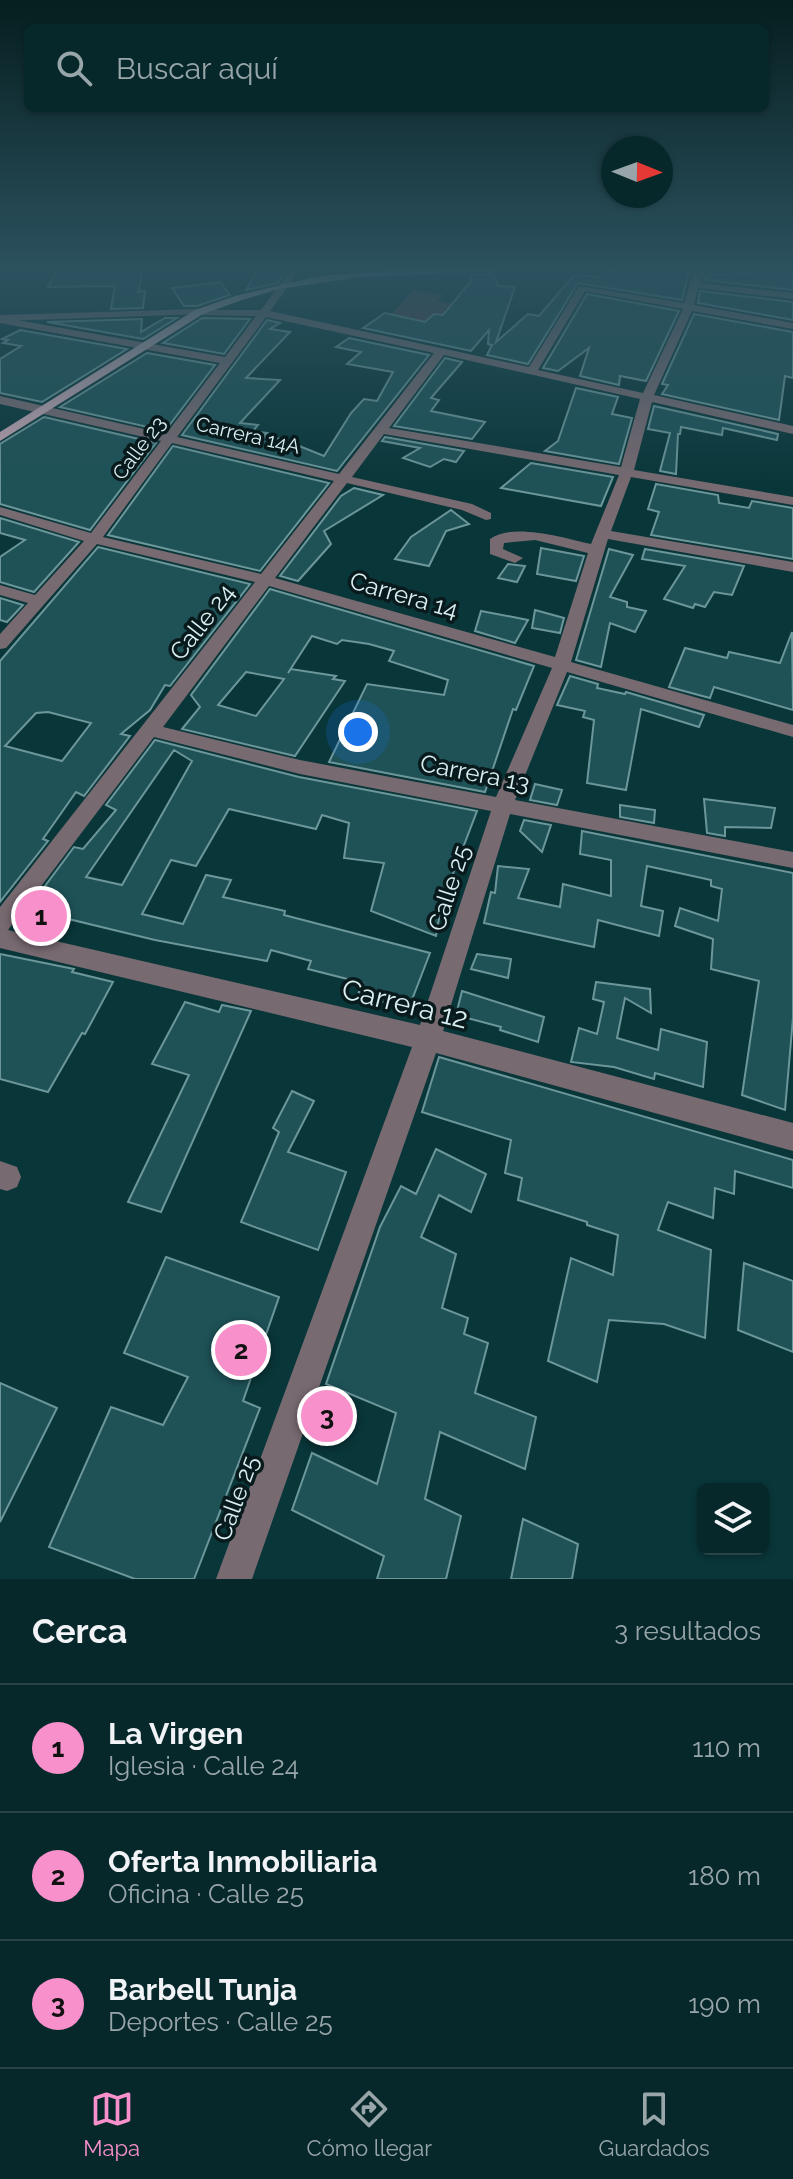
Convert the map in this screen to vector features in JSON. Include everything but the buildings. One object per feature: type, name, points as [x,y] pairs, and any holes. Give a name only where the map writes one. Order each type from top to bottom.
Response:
[{"type":"main road","points":[[0,437],[154,341]]},
{"type":"street","points":[[112,341],[227,361]]},
{"type":"street","name":"Calle 23","points":[[0,644],[94,539],[242,341]]},
{"type":"street","points":[[397,341],[793,430]]},
{"type":"street","points":[[532,371],[550,341]]},
{"type":"street","name":"Calle 25","points":[[234,1579],[428,1039],[503,805],[561,666],[599,542],[627,471],[647,397],[673,341]]},
{"type":"street","name":"Calle 24","points":[[0,924],[442,350]]},
{"type":"street","name":"Carrera 14A","points":[[0,400],[343,477],[456,504],[486,516]]},
{"type":"street","points":[[381,430],[793,501]]},
{"type":"street","name":"Carrera 14","points":[[0,511],[94,539],[265,580],[793,731]]},
{"type":"street","points":[[515,558],[495,551],[497,539],[535,536],[599,542],[793,567]]},
{"type":"street","points":[[0,590],[39,601]]},
{"type":"street","name":"Carrera 13","points":[[150,730],[300,767],[793,860]]},
{"type":"street","name":"Carrera 12","points":[[0,938],[428,1039],[793,1137]]},
{"type":"place","name":"La Virgen","points":[[41,916]]},
{"type":"place","name":"Oferta Inmobiliaria","points":[[241,1350]]},
{"type":"place","name":"Barbell Tunja","points":[[327,1416]]}]
